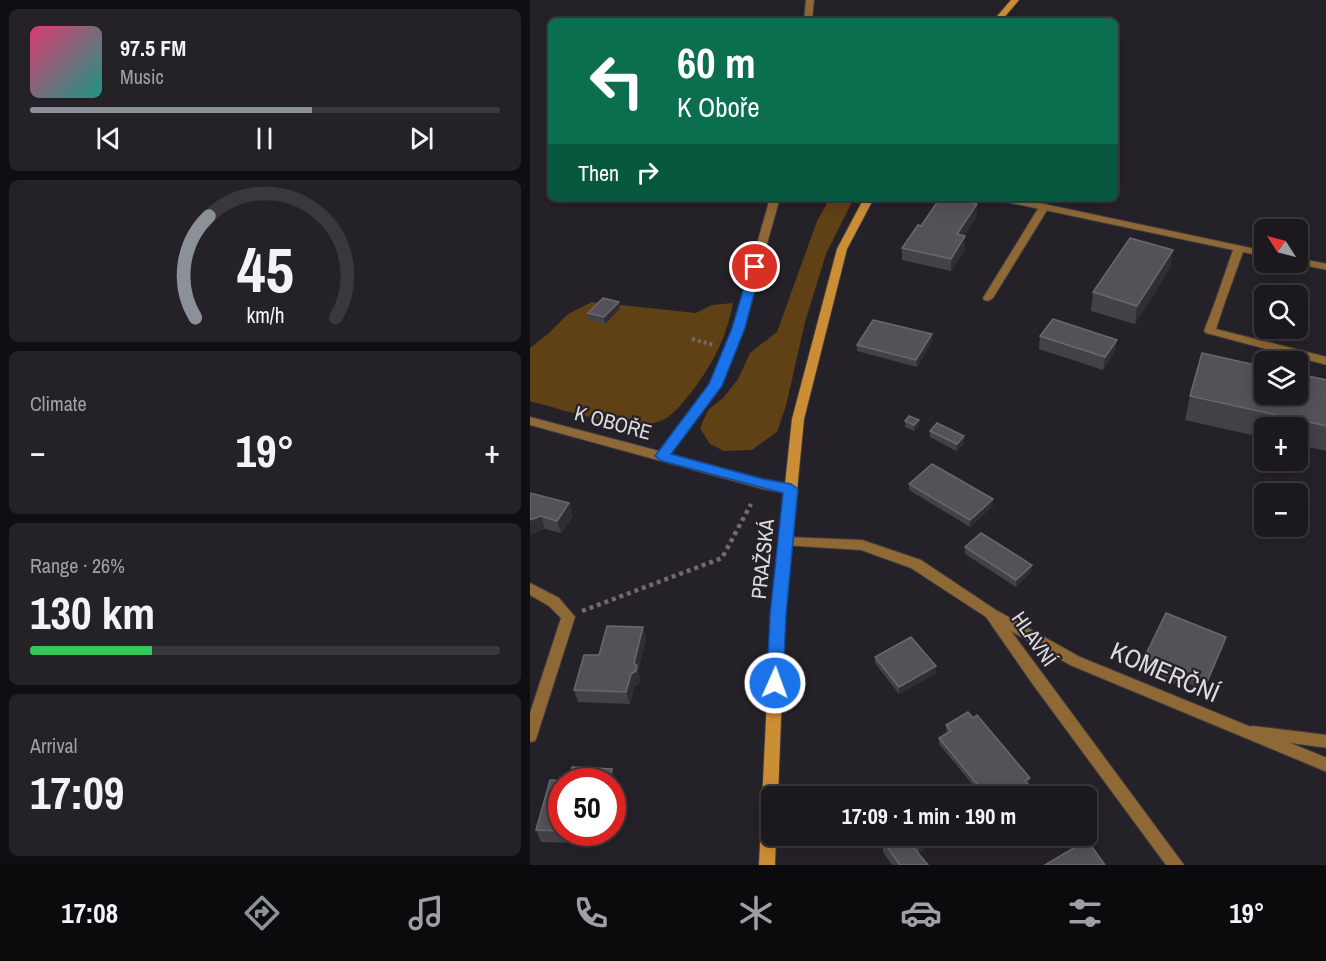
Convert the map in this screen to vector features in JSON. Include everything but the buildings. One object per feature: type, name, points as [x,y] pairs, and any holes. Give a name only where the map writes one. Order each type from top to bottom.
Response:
[{"type":"main road","points":[[1000,18],[1015,0]]},
{"type":"main road","name":"PRAŽSKÁ","points":[[767,865],[778,615],[798,419],[825,306],[842,249],[867,201]]},
{"type":"street","points":[[808,18],[810,0]]},
{"type":"street","points":[[662,456],[715,386],[738,328],[774,201]]},
{"type":"street","points":[[1016,201],[1254,252]]},
{"type":"street","points":[[988,298],[1044,207]]},
{"type":"street","points":[[1239,249],[1210,331],[1326,361]]},
{"type":"street","points":[[1308,263],[1326,267]]},
{"type":"street","name":"K OBOŘE","points":[[530,421],[763,484],[791,489]]},
{"type":"street","name":"HLAVNÍ","points":[[787,542],[862,545],[916,564],[991,613],[1039,682],[1176,865]]},
{"type":"street","points":[[530,588],[554,602],[568,617],[530,736]]},
{"type":"street","name":"KOMERČNÍ","points":[[991,613],[1075,661],[1326,765]]},
{"type":"street","points":[[1243,730],[1326,742]]},
{"type":"path","points":[[692,339],[723,348]]},
{"type":"path","points":[[568,617],[722,558],[751,504]]},
{"type":"shaded area","points":[[828,201],[852,201],[826,254],[805,322],[786,406],[777,432],[752,450],[724,451],[710,444],[700,428],[708,410],[724,397],[738,379],[750,353],[777,332],[817,221]]},
{"type":"shaded area","points":[[592,302],[696,313],[712,305],[733,303],[719,347],[696,386],[668,417],[656,422],[639,424],[600,420],[530,401],[530,348],[568,314]]},
{"type":"route","points":[[755,267],[738,328],[715,386],[662,456],[763,484],[791,489],[778,615],[775,683]]}]
